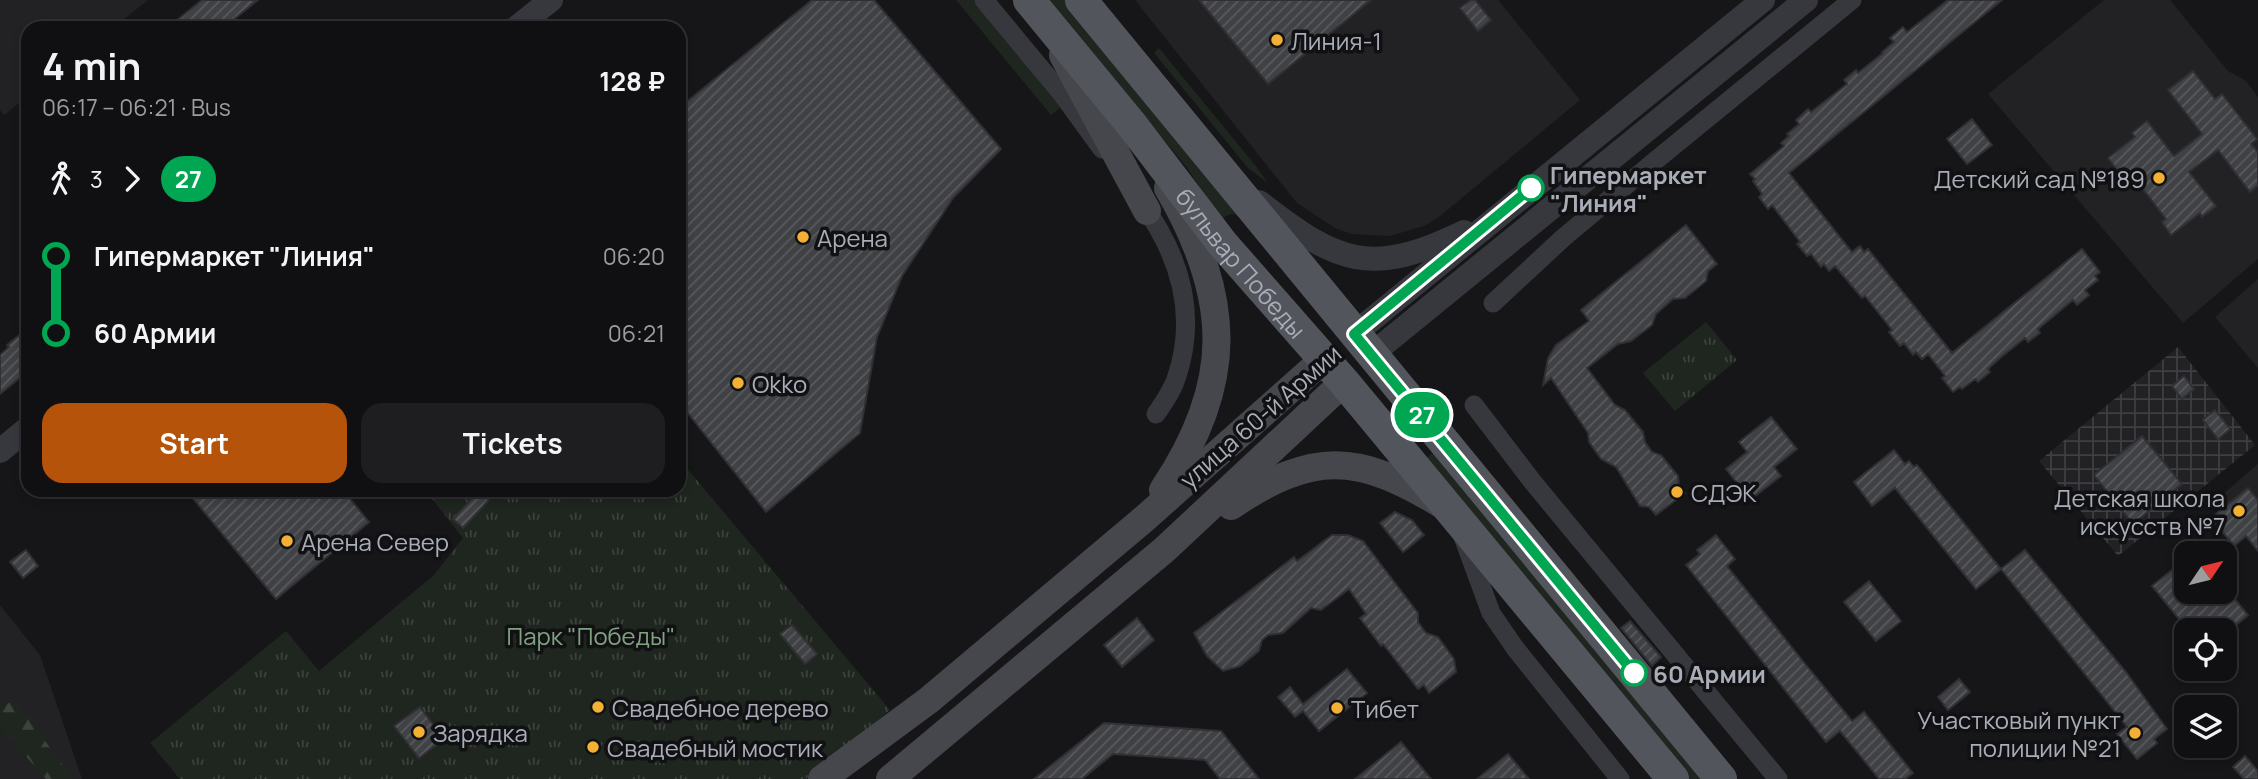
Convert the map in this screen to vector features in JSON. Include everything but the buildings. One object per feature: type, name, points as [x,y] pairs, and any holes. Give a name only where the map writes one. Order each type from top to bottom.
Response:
[{"type":"main road","name":"бульвар Победы","points":[[1081,0],[1721,779]]},
{"type":"main road","points":[[1035,8],[1147,211]]},
{"type":"main road","name":"бульвар Победы","points":[[1035,8],[1132,125],[1222,243],[1334,370],[1674,779]]},
{"type":"main road","points":[[1132,125],[1180,207],[1212,291],[1217,321],[1213,383],[1206,409],[1178,468],[1144,519]]},
{"type":"main road","name":"улица 60-й Армии","points":[[822,779],[929,700],[1144,519],[1334,370],[1363,344]]},
{"type":"main road","name":"улица 60-й Армии","points":[[890,779],[1164,550],[1334,370]]},
{"type":"main road","points":[[1164,550],[1257,488],[1282,475],[1320,466],[1342,464],[1387,476],[1421,492],[1453,513]]},
{"type":"street","points":[[525,21],[551,0]]},
{"type":"street","points":[[984,0],[1062,94],[1147,211],[1176,260],[1183,289],[1186,321],[1184,351],[1177,378],[1156,414]]},
{"type":"street","name":"улица 60-й Армии","points":[[1363,344],[1499,215],[1763,0]]},
{"type":"street","name":"улица 60-й Армии","points":[[1363,344],[1716,74],[1806,0]]},
{"type":"street","points":[[1493,303],[1563,238],[1852,0]]},
{"type":"street","points":[[1698,53],[1716,74]]},
{"type":"street","points":[[1222,173],[1293,229],[1325,249],[1360,258],[1391,259],[1411,255],[1499,215]]},
{"type":"street","points":[[1474,405],[1532,481],[1778,779]]},
{"type":"street","points":[[0,451],[21,434]]},
{"type":"street","points":[[1453,513],[1491,612],[1619,779]]},
{"type":"shaded area","points":[[0,0],[148,0],[122,21],[21,21],[21,102],[4,115],[0,110]]},
{"type":"shaded area","points":[[1135,0],[1498,0],[1580,100],[1439,217],[1424,226],[1390,236],[1352,234],[1335,228],[1297,203]]},
{"type":"shaded area","name":"Детский сад №189","points":[[2104,0],[2170,0],[2228,71],[2246,81],[2258,97],[2258,259],[2183,323],[1988,94]]},
{"type":"shaded area","points":[[2258,279],[2258,368],[2215,317]]},
{"type":"shaded area","points":[[2178,347],[2255,445],[2118,556],[2039,461]]},
{"type":"shaded area","name":"Детская школа искусств №7","points":[[2258,464],[2258,551],[2246,537],[2237,544],[2237,541],[2230,541],[2211,518],[2228,504],[2222,495]]},
{"type":"shaded area","points":[[0,605],[40,655],[82,779],[0,779]]},
{"type":"green space","points":[[956,0],[974,0],[1061,107],[1051,115]]},
{"type":"green space","points":[[1050,0],[1065,0],[1242,215],[1231,214],[1220,219],[1188,169]]},
{"type":"green space","points":[[1159,48],[1268,183],[1248,168],[1154,53]]},
{"type":"green space","points":[[1706,322],[1737,360],[1675,411],[1643,373]]},
{"type":"green space","points":[[1435,450],[1705,779],[1683,779],[1423,462]]},
{"type":"green space","name":"Парк \"Победы\"","points":[[686,467],[890,710],[806,779],[180,779],[150,743],[286,631],[319,671],[434,575],[463,538],[431,497],[686,497]]},
{"type":"green space","points":[[14,699],[73,779],[46,779],[0,727],[0,702],[4,706]]},
{"type":"bus line","name":"27","points":[[1531,188],[1354,334],[1634,673]]},
{"type":"place","name":"Линия-1","points":[[1277,40]]},
{"type":"place","name":"Детский сад №189","points":[[2159,178]]},
{"type":"place","name":"Гипермаркет \"Линия\"","points":[[1531,188]]},
{"type":"place","name":"Арена","points":[[803,237]]},
{"type":"place","name":"Okko","points":[[738,383]]},
{"type":"place","name":"СДЭК","points":[[1677,492]]},
{"type":"place","name":"Детская школа искусств №7","points":[[2239,511]]},
{"type":"place","name":"Арена Север","points":[[287,541]]},
{"type":"place","name":"60 Армии","points":[[1634,673]]},
{"type":"place","name":"Свадебное дерево","points":[[598,707]]},
{"type":"place","name":"Тибет","points":[[1337,708]]},
{"type":"place","name":"Зарядка","points":[[419,732]]},
{"type":"place","name":"Участковый пункт полиции №21","points":[[2135,733]]},
{"type":"place","name":"Свадебный мостик","points":[[593,747]]}]
